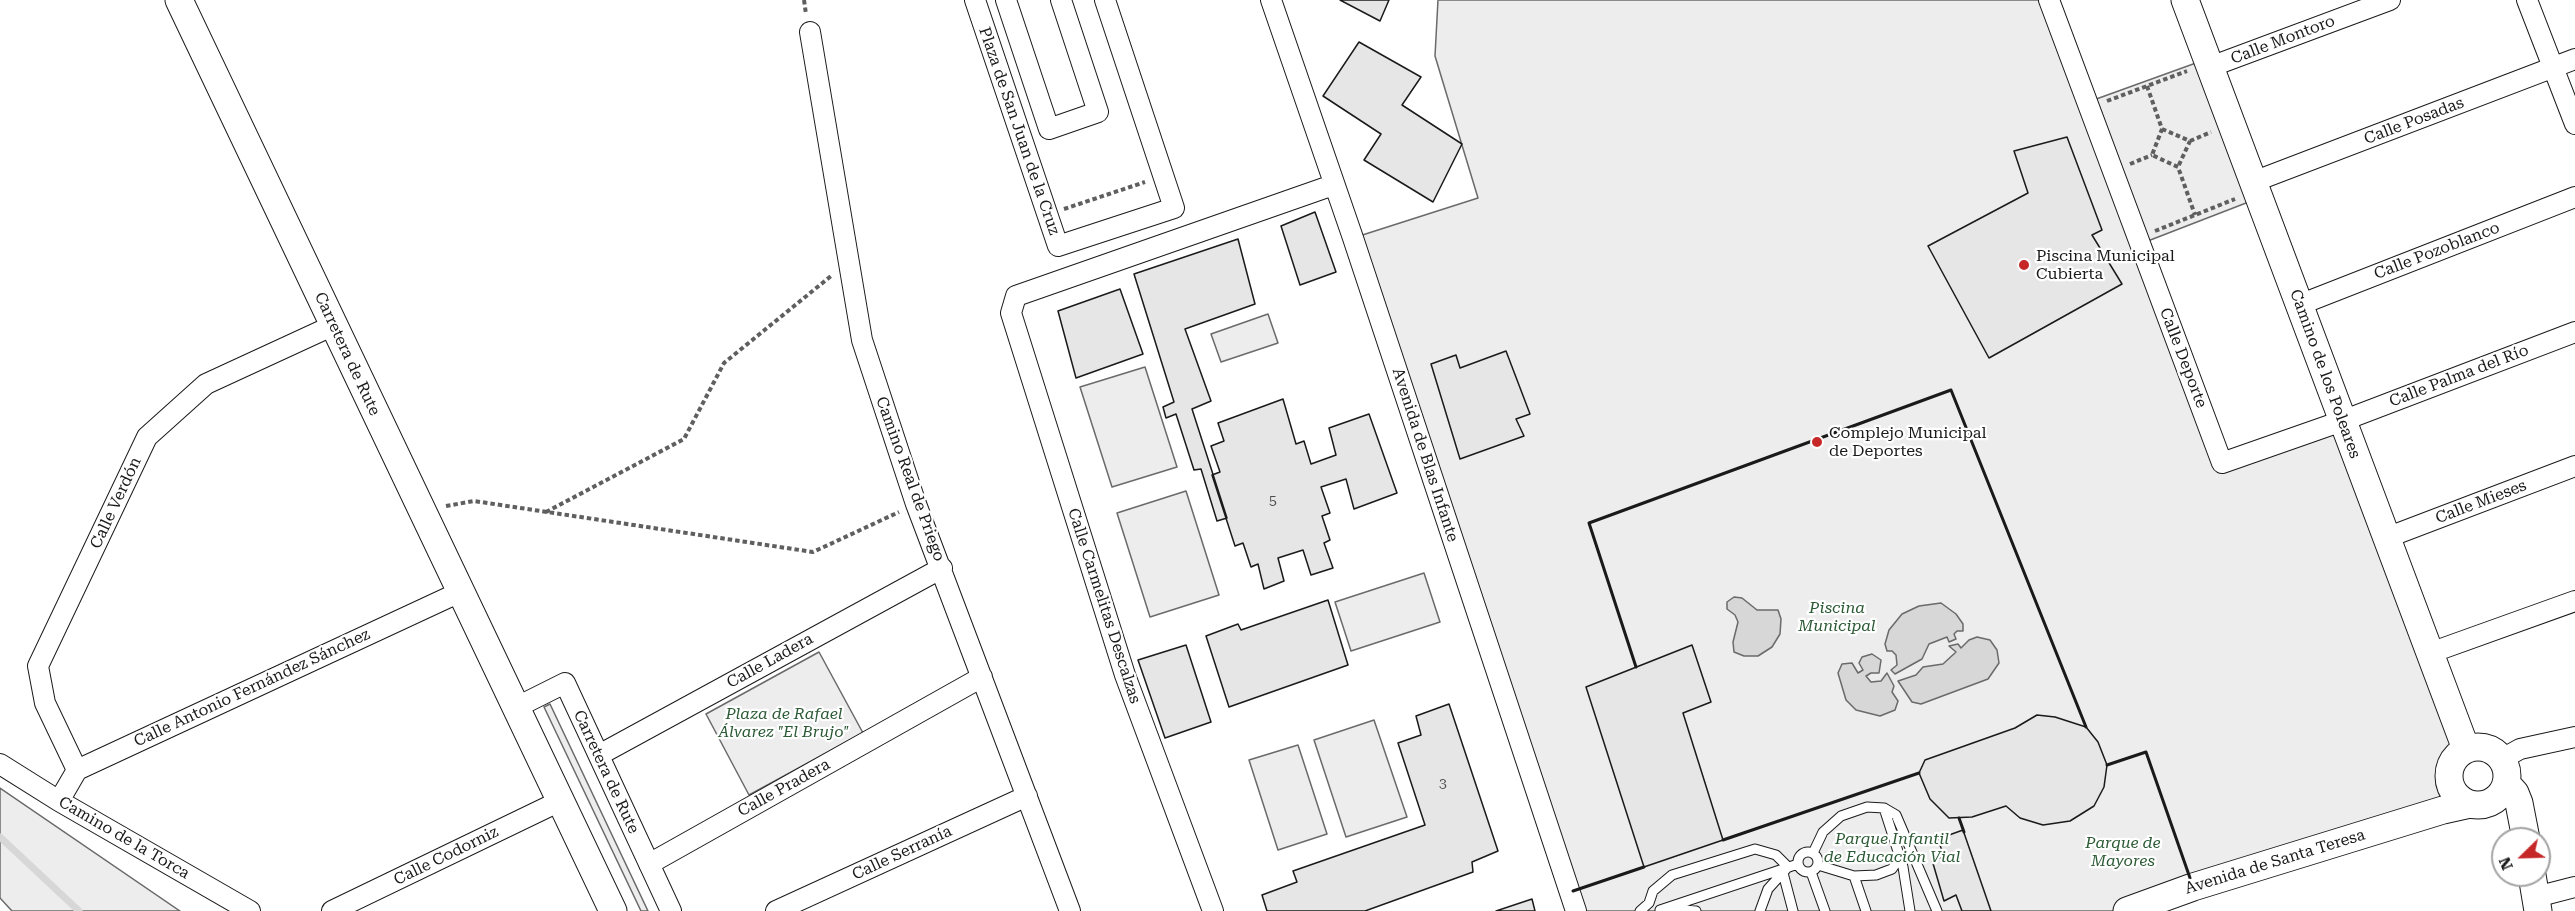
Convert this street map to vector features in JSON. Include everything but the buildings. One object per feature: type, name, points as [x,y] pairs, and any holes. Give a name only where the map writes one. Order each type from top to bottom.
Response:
[{"type":"street","name":"Carretera de Rute","points":[[179,0],[613,911]]},
{"type":"street","name":"Plaza de San Juan de la Cruz","points":[[975,0],[1059,246],[1174,208],[1105,0]]},
{"type":"street","name":"Plaza de San Juan de la Cruz","points":[[1006,0],[1049,129],[1098,112],[1060,0]]},
{"type":"street","name":"Avenida de Blas Infante","points":[[1270,0],[1353,238],[1576,911]]},
{"type":"street","name":"Calle Deporte","points":[[2049,0],[2222,463],[2342,421]]},
{"type":"street","name":"Camino de los Poleares","points":[[2185,0],[2466,748]]},
{"type":"street","name":"Calle Montoro","points":[[2209,65],[2390,0]]},
{"type":"street","points":[[2527,0],[2575,124]]},
{"type":"street","name":"Camino Real de Priego","points":[[810,32],[862,340],[916,504],[1070,911]]},
{"type":"street","name":"Calle Posadas","points":[[2255,187],[2575,60]]},
{"type":"street","name":"Calle Carmelitas Descalzas","points":[[1213,911],[1122,665],[1011,313],[1016,297],[1333,185]]},
{"type":"street","name":"Calle Pozoblanco","points":[[2299,305],[2575,197]]},
{"type":"street","name":"Calle Verdón","points":[[77,770],[45,703],[38,666],[147,437],[206,384],[334,325]]},
{"type":"street","name":"Calle Palma del Río","points":[[2342,421],[2575,332]]},
{"type":"street","name":"Calle Mieses","points":[[2386,538],[2575,466]]},
{"type":"street","name":"Calle Ladera","points":[[599,755],[942,568]]},
{"type":"street","name":"Calle Antonio Fernández Sánchez","points":[[77,770],[460,592]]},
{"type":"street","points":[[2430,654],[2575,601]]},
{"type":"street","name":"Calle Pradera","points":[[649,864],[982,677]]},
{"type":"street","name":"Carretera de Rute","points":[[515,708],[566,683],[671,911]]},
{"type":"street","points":[[2519,827],[2493,786],[2486,747],[2466,748],[2457,755],[2452,763],[2449,774],[2451,786],[2458,796],[2493,786],[2520,749],[2575,737]]},
{"type":"street","name":"Camino de la Torca","points":[[0,764],[59,801],[250,911]]},
{"type":"street","points":[[59,801],[77,770]]},
{"type":"street","points":[[2424,817],[2436,807],[2451,786]]},
{"type":"street","name":"Avenida de Santa Teresa","points":[[2127,911],[2193,886],[2424,817],[2493,786]]},
{"type":"street","name":"Calle Serranía","points":[[776,911],[1027,796]]},
{"type":"street","name":"Calle Codorniz","points":[[333,911],[560,801]]},
{"type":"street","points":[[2535,894],[2575,887]]},
{"type":"lane","points":[[1813,853],[1823,832],[1841,816],[1867,807],[1884,808],[1896,815],[1937,911]]},
{"type":"lane","points":[[1884,808],[1900,857],[1910,911]]},
{"type":"lane","points":[[1640,911],[1649,903],[1653,891],[1672,875],[1755,849],[1776,855],[1790,868],[1804,872],[1814,868],[1854,876],[1876,875],[1892,869],[1900,857]]},
{"type":"lane","points":[[1760,911],[1768,889],[1801,855],[1807,852],[1813,853],[1817,858],[1814,868],[1825,911]]},
{"type":"lane","points":[[1660,911],[1790,868]]},
{"type":"lane","points":[[1790,868],[1793,911]]},
{"type":"lane","points":[[1854,876],[1866,911]]},
{"type":"lane","points":[[1649,903],[1656,905],[1660,911]]},
{"type":"lane","points":[[1660,911],[1681,908],[1696,911]]},
{"type":"path","points":[[2089,108],[2209,65]]},
{"type":"path","points":[[2147,86],[2162,129],[2152,155],[2178,167]]},
{"type":"path","points":[[2162,129],[2190,141],[2178,167],[2195,215]]},
{"type":"path","points":[[2138,238],[2255,187]]},
{"type":"path","points":[[546,512],[684,439],[724,363],[849,261]]},
{"type":"path","points":[[421,510],[474,501],[813,552],[916,504]]},
{"type":"green space","name":"Complejo Municipal de Deportes","points":[[1438,0],[2049,0],[2088,102],[2207,59],[2259,198],[2140,244],[2222,462],[2342,421],[2457,755],[2449,774],[2451,786],[2458,796],[2124,911],[1576,911],[1353,238],[1478,198],[1435,56]]},
{"type":"green space","points":[[1268,314],[1278,343],[1221,362],[1211,334]]},
{"type":"green space","points":[[1145,367],[1177,467],[1112,487],[1080,387]]},
{"type":"green space","points":[[1186,491],[1219,595],[1150,617],[1117,513]]},
{"type":"green space","points":[[1424,573],[1440,622],[1351,651],[1335,602]]},
{"type":"green space","name":"Plaza de Rafael Álvarez \"El Brujo\"","points":[[819,652],[863,733],[749,795],[706,714]]},
{"type":"green space","points":[[550,704],[648,911],[641,911],[544,707]]},
{"type":"green space","points":[[1374,720],[1407,817],[1346,837],[1314,740]]},
{"type":"green space","points":[[1298,745],[1327,834],[1278,850],[1249,760]]},
{"type":"green space","points":[[0,788],[180,911],[12,911],[0,898]]},
{"type":"shaded area","points":[[1734,597],[1742,598],[1757,610],[1778,610],[1781,619],[1780,634],[1772,647],[1758,656],[1744,656],[1734,652],[1733,642],[1738,622],[1735,615],[1727,609],[1727,602]]},
{"type":"shaded area","points":[[1941,603],[1956,614],[1963,624],[1963,631],[1957,631],[1954,634],[1956,639],[1949,642],[1947,637],[1929,644],[1922,659],[1895,674],[1891,670],[1897,665],[1896,655],[1892,651],[1887,651],[1885,644],[1889,630],[1902,614],[1919,606]]},
{"type":"shaded area","points":[[1977,637],[1990,640],[1997,650],[1999,663],[1988,679],[1921,704],[1912,702],[1898,681],[1916,675],[1923,667],[1943,664],[1956,652],[1949,646],[1958,644],[1961,648],[1969,640]]},
{"type":"shaded area","points":[[1872,654],[1881,660],[1879,673],[1866,676],[1871,682],[1881,681],[1887,673],[1894,686],[1892,692],[1898,701],[1895,710],[1880,716],[1856,710],[1846,700],[1838,673],[1842,664],[1852,663],[1858,673],[1863,670],[1859,663],[1862,657]]},
{"type":"waterway","points":[[0,837],[79,911]]},
{"type":"wall","points":[[1636,667],[1589,523],[1951,390],[2086,727]]},
{"type":"wall","points":[[2107,765],[2146,752],[2190,878]]},
{"type":"wall","points":[[1723,840],[1919,773]]},
{"type":"wall","points":[[1959,818],[1964,832]]},
{"type":"wall","points":[[1573,891],[1644,867]]},
{"type":"place","name":"Piscina Municipal Cubierta","points":[[2024,265]]},
{"type":"place","name":"Complejo Municipal de Deportes","points":[[1817,442]]},
{"type":"park label","name":"Piscina Municipal","points":[[1837,617]]},
{"type":"park label","name":"Parque Infantil de Educación Vial","points":[[1892,848]]},
{"type":"park label","name":"Parque de Mayores","points":[[2123,852]]}]
